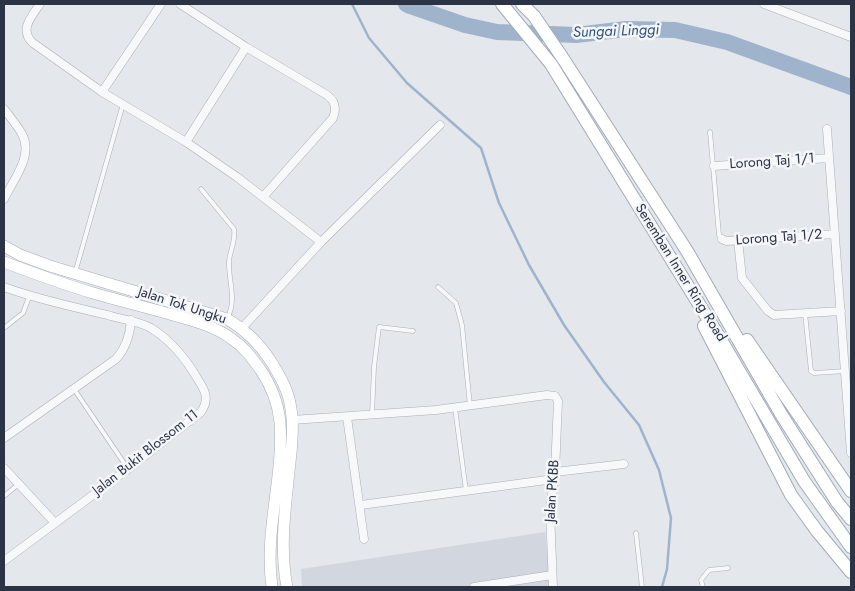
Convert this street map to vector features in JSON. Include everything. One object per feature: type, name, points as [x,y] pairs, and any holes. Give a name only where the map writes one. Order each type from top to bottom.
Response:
[{"type":"main road","name":"Seremban Inner Ring Road","points":[[502,4],[513,15],[551,64],[718,335],[804,481],[851,547]]},
{"type":"main road","name":"Seremban Inner Ring Road","points":[[522,4],[534,16],[562,57],[687,251],[781,414],[837,502],[851,519]]},
{"type":"main road","name":"Jalan Tok Ungku","points":[[4,246],[20,255],[226,319],[242,328],[258,344],[287,391],[292,420],[283,544],[283,566],[287,587]]},
{"type":"main road","points":[[687,251],[786,398],[851,490]]},
{"type":"main road","points":[[667,253],[791,495],[817,531],[851,572]]},
{"type":"main road","name":"Jalan Tok Ungku","points":[[4,262],[92,293],[192,320],[232,338],[246,351],[266,377],[273,392],[280,422],[280,448],[269,546],[272,587]]},
{"type":"street","points":[[40,4],[26,27],[29,39],[102,92],[186,142],[237,176],[321,242]]},
{"type":"street","points":[[102,92],[161,4]]},
{"type":"street","points":[[180,4],[246,47],[327,94],[333,100],[335,105],[333,118],[263,197]]},
{"type":"street","points":[[764,4],[851,37]]},
{"type":"street","points":[[186,142],[246,47]]},
{"type":"street","points":[[4,109],[22,135],[26,150],[25,158],[4,199]]},
{"type":"street","points":[[242,328],[321,242],[440,124]]},
{"type":"street","points":[[827,128],[850,409],[851,453]]},
{"type":"street","name":"Lorong Taj 1/1","points":[[714,166],[829,158]]},
{"type":"street","name":"Lorong Taj 1/2","points":[[722,239],[726,241],[835,234]]},
{"type":"street","points":[[738,240],[742,278],[763,306],[774,314],[841,311]]},
{"type":"street","name":"Jalan Bukit Blossom 11","points":[[4,287],[30,296],[131,320],[151,328],[172,345],[194,372],[204,389],[206,401],[201,412],[4,561]]},
{"type":"street","points":[[4,438],[116,359],[127,342],[131,320]]},
{"type":"street","name":"Jalan PKBB","points":[[470,406],[547,395],[555,396],[558,401],[550,510],[553,587]]},
{"type":"street","points":[[292,420],[470,406]]},
{"type":"street","points":[[347,417],[364,539]]},
{"type":"street","points":[[360,505],[466,491],[624,464]]},
{"type":"street","points":[[4,468],[54,523]]},
{"type":"street","points":[[474,587],[500,585],[552,574]]},
{"type":"lane","points":[[75,273],[123,104]]},
{"type":"lane","points":[[710,132],[719,235],[722,239]]},
{"type":"lane","points":[[201,189],[234,229],[234,243],[229,260],[232,305],[226,319]]},
{"type":"lane","points":[[438,287],[456,303],[462,325],[470,406]]},
{"type":"lane","points":[[4,328],[24,313],[30,296]]},
{"type":"lane","points":[[805,313],[810,371],[814,373],[846,371]]},
{"type":"lane","points":[[372,415],[374,367],[379,326],[413,330]]},
{"type":"lane","points":[[74,389],[128,469]]},
{"type":"lane","points":[[455,408],[466,491]]},
{"type":"lane","points":[[4,496],[18,484]]},
{"type":"lane","points":[[636,533],[642,587]]},
{"type":"lane","points":[[703,587],[701,580],[709,570],[728,568]]},
{"type":"shaded area","points":[[545,532],[552,587],[302,587],[301,569]]},
{"type":"waterway","points":[[352,4],[369,38],[407,83],[481,148],[499,203],[529,265],[564,325],[604,382],[639,425],[659,470],[671,518],[667,569],[662,587]]},
{"type":"waterway","name":"Sungai Linggi","points":[[406,4],[465,25],[497,32],[576,35],[626,29],[675,30],[727,42],[851,87]]}]
